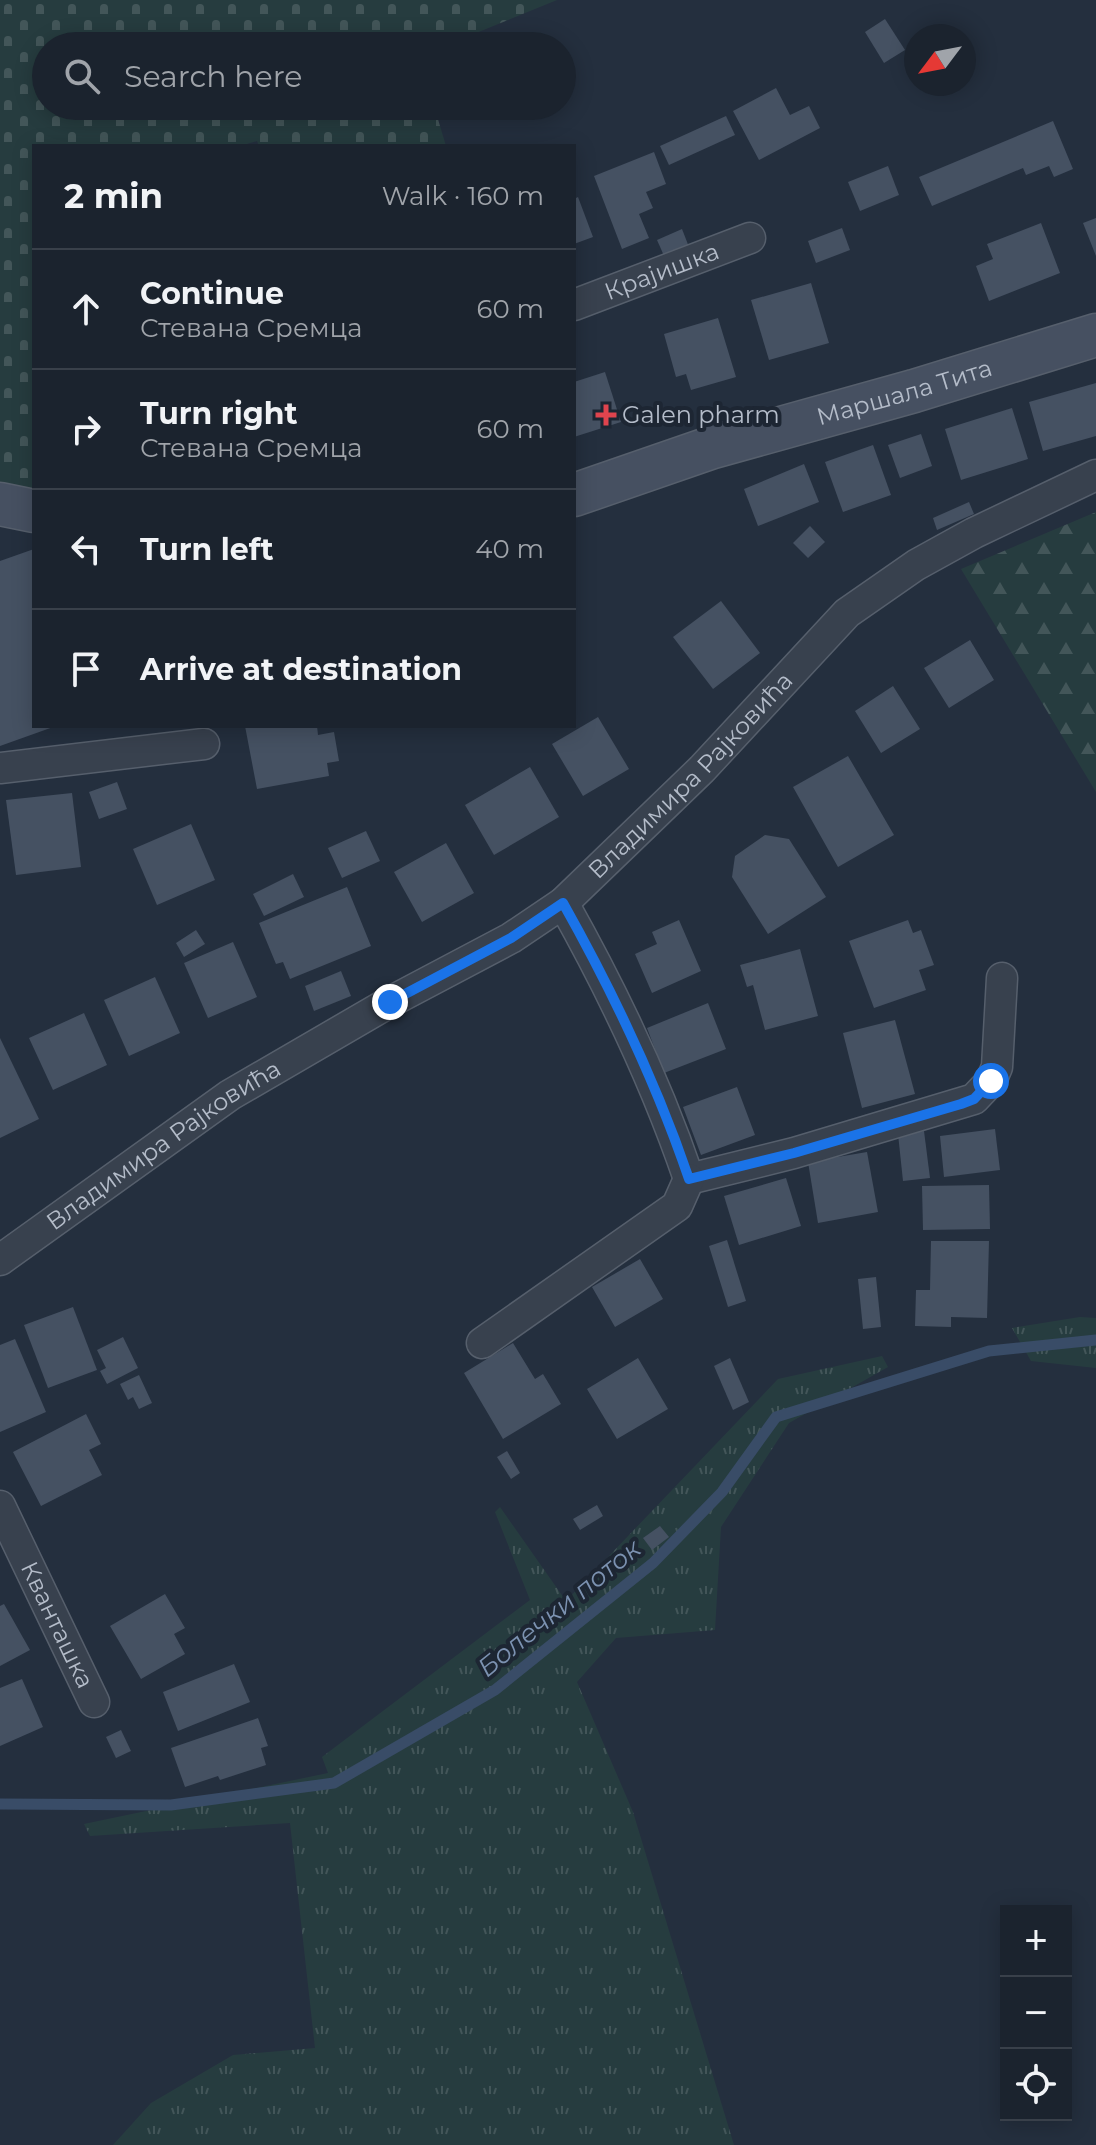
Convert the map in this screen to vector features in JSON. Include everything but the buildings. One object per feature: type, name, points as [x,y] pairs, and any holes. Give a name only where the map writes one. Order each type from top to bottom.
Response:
[{"type":"street","name":"Крајишка","points":[[576,304],[750,238]]},
{"type":"street","name":"Маршала Тита","points":[[576,494],[713,447],[914,391],[1096,335]]},
{"type":"street","name":"Владимира Рајковића","points":[[0,1260],[230,1095],[390,1002],[511,938],[563,903],[702,769],[847,613],[916,565],[974,533],[1096,475]]},
{"type":"street","points":[[0,504],[32,511]]},
{"type":"street","points":[[0,768],[204,744]]},
{"type":"street","points":[[482,1343],[677,1206],[689,1179],[665,1109],[635,1041],[563,903]]},
{"type":"street","points":[[689,1179],[794,1153],[974,1099],[991,1081],[997,1067],[1002,978]]},
{"type":"street","name":"Кванташка","points":[[0,1506],[94,1702]]},
{"type":"green space","points":[[0,0],[557,0],[478,32],[32,32],[32,120],[438,120],[445,144],[258,144],[257,141],[247,144],[32,144],[32,511],[0,504]]},
{"type":"green space","points":[[1096,512],[1096,792],[961,569]]},
{"type":"green space","points":[[1080,1317],[1096,1318],[1096,1368],[1031,1361],[1012,1328]]},
{"type":"green space","points":[[882,1356],[888,1367],[789,1423],[721,1527],[715,1630],[616,1638],[577,1682],[633,1812],[734,2145],[113,2145],[151,2103],[233,2055],[315,2048],[290,1823],[90,1836],[84,1824],[328,1773],[322,1757],[530,1600],[495,1512],[500,1507],[566,1601],[778,1379]]},
{"type":"waterway","name":"Болечки поток","points":[[0,1804],[171,1805],[334,1783],[495,1690],[653,1563],[722,1492],[776,1417],[989,1351],[1096,1340]]},
{"type":"place","name":"Galen pharm","points":[[606,415]]},
{"type":"route","points":[[390,1002],[511,938],[563,903],[635,1041],[665,1109],[689,1179],[794,1153],[961,1104],[974,1099],[991,1081]]}]
